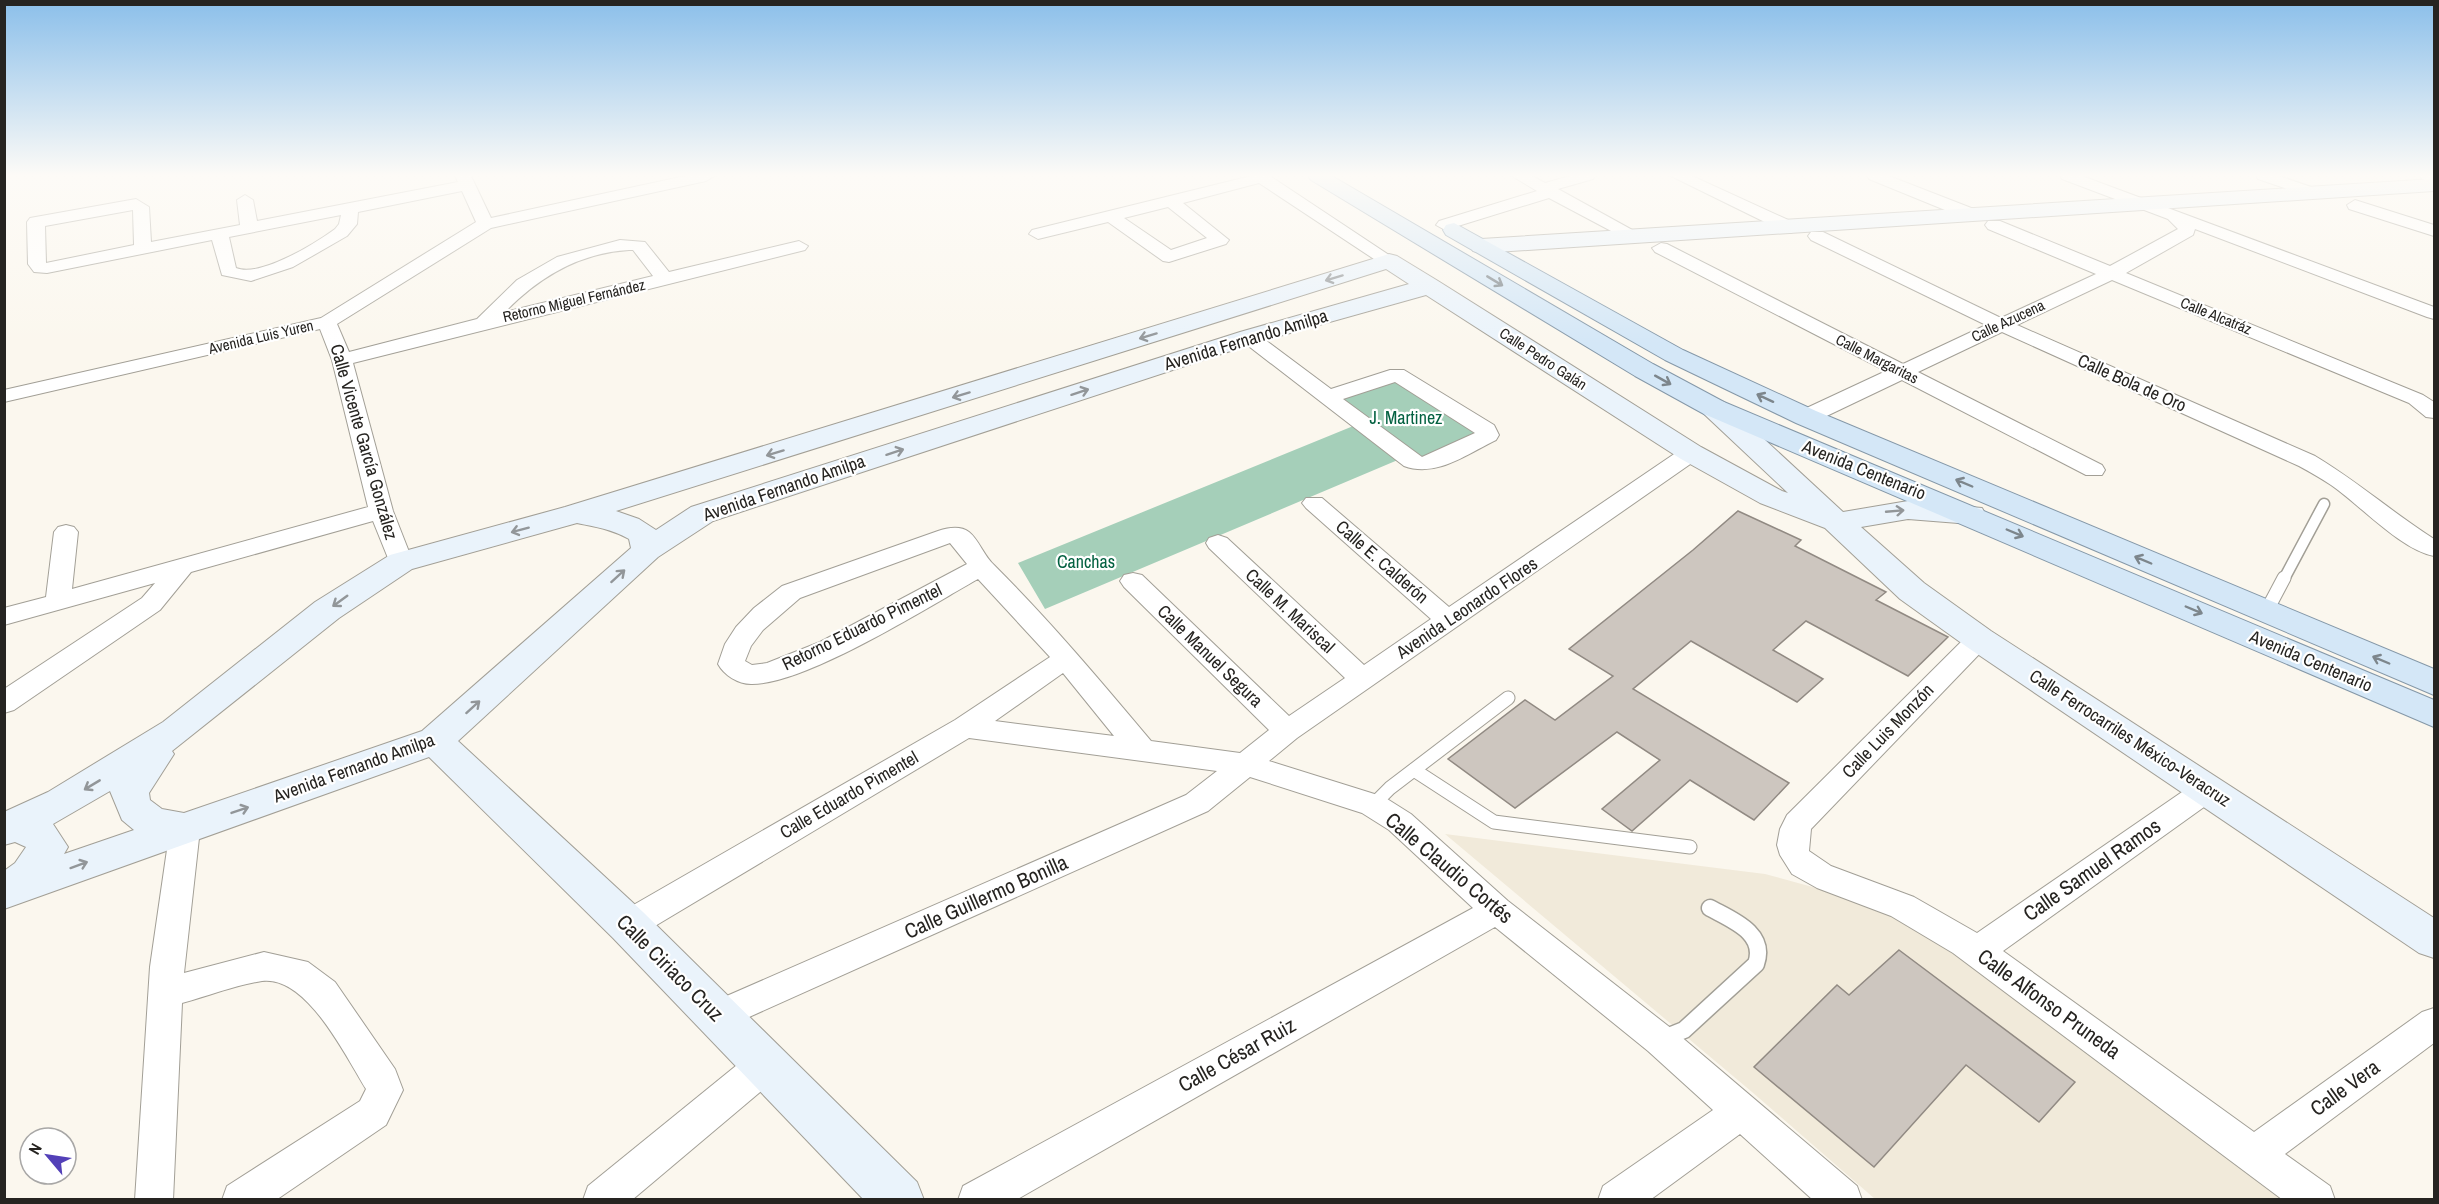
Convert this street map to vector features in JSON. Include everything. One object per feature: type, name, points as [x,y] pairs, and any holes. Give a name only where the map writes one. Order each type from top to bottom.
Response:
[{"type":"main road","name":"Avenida Centenario","points":[[1412,232],[1644,370],[1714,408],[1971,514],[2434,714]]},
{"type":"main road","name":"Avenida Centenario","points":[[1457,232],[1674,355],[1806,417],[2434,683]]},
{"type":"street","points":[[36,232],[37,264],[40,268],[218,232]]},
{"type":"street","points":[[142,232],[143,248]]},
{"type":"street","points":[[219,232],[228,271],[236,275],[251,276],[292,262],[342,232]]},
{"type":"street","name":"Avenida Luis Yuren","points":[[4,396],[327,322],[472,232]]},
{"type":"street","points":[[1038,234],[1045,232]]},
{"type":"street","points":[[1134,232],[1169,256],[1220,240],[1213,232]]},
{"type":"street","name":"Calle Pedro Galán","points":[[1345,232],[1690,453],[1772,497],[1837,522]]},
{"type":"street","points":[[1627,232],[1636,237]]},
{"type":"street","points":[[1493,252],[1636,237],[1719,232]]},
{"type":"street","points":[[1493,252],[1661,248],[1878,232]]},
{"type":"street","name":"Calle Alcatráz","points":[[2012,232],[2416,399],[2434,412]]},
{"type":"street","name":"Calle Azucena","points":[[1806,417],[1999,324],[2112,273],[2185,232]]},
{"type":"street","points":[[2230,232],[2434,313]]},
{"type":"street","points":[[2256,232],[2434,295]]},
{"type":"street","name":"Calle Bola de Oro","points":[[1817,236],[1999,324],[2307,461],[2339,480],[2396,525],[2434,549]]},
{"type":"street","name":"Retorno Miguel Fernández","points":[[484,322],[523,282],[545,266],[590,252],[624,245],[639,246],[665,279]]},
{"type":"street","name":"Retorno Miguel Fernández","points":[[342,360],[484,322],[799,246]]},
{"type":"street","name":"Calle Margaritas","points":[[1661,248],[2094,470]]},
{"type":"street","name":"Avenida Fernando Amilpa","points":[[10,828],[120,768],[176,730],[327,610],[401,562],[576,514],[1389,261]]},
{"type":"street","name":"Avenida Fernando Amilpa","points":[[9,890],[435,741],[646,550],[702,514],[1249,337],[1430,286]]},
{"type":"street","name":"Calle Vicente García González","points":[[327,322],[342,360],[381,511],[401,562]]},
{"type":"street","points":[[1249,337],[1328,397],[1420,464],[1431,463],[1482,440],[1488,433],[1397,374],[1328,397]]},
{"type":"street","name":"Calle Ferrocarriles México-Veracruz","points":[[1714,408],[1912,591],[1979,639],[2434,940]]},
{"type":"street","name":"Avenida Leonardo Flores","points":[[1245,764],[1287,731],[1690,453]]},
{"type":"street","points":[[1722,470],[1742,475],[1759,473],[1764,470],[1768,462],[1762,453]]},
{"type":"street","points":[[680,482],[680,493],[702,514]]},
{"type":"street","name":"Calle E. Calderón","points":[[1314,502],[1449,621]]},
{"type":"street","points":[[1837,522],[1908,510],[1971,514]]},
{"type":"street","points":[[4,617],[381,511]]},
{"type":"street","points":[[576,514],[602,516],[624,523],[643,534],[646,550]]},
{"type":"street","points":[[58,602],[66,532]]},
{"type":"street","name":"Retorno Eduardo Pimentel","points":[[981,567],[808,658],[766,674],[750,675],[731,664],[732,653],[774,604],[812,583],[951,534],[961,538],[981,567],[1039,626],[1142,750]]},
{"type":"street","name":"Calle M. Mariscal","points":[[1218,543],[1363,679]]},
{"type":"street","points":[[4,703],[151,604],[184,565]]},
{"type":"street","name":"Calle Manuel Segura","points":[[1133,581],[1287,731]]},
{"type":"street","name":"Calle Luis Monzón","points":[[1797,823],[1979,639]]},
{"type":"street","name":"Calle Eduardo Pimentel","points":[[628,925],[965,727],[1067,658]]},
{"type":"street","name":"Calle Claudio Cortés","points":[[965,727],[1245,764],[1373,805],[1400,822],[1497,910],[1660,1040],[1843,1200]]},
{"type":"street","points":[[154,1200],[167,992],[178,866],[185,829],[157,823],[140,815],[130,805],[129,791],[148,762],[176,730]]},
{"type":"street","name":"Calle Ciriaco Cruz","points":[[435,741],[628,925],[899,1200]]},
{"type":"street","name":"Calle Guillermo Bonilla","points":[[718,1017],[1197,803],[1245,764]]},
{"type":"street","name":"Calle Samuel Ramos","points":[[1977,951],[2208,789]]},
{"type":"street","name":"Calle Alfonso Pruneda","points":[[1797,823],[1791,837],[1794,853],[1802,864],[1820,876],[1876,895],[1932,921],[1977,951],[2316,1200]]},
{"type":"street","points":[[9,890],[29,875],[48,847],[42,837],[33,830],[10,828]]},
{"type":"street","name":"Calle César Ruiz","points":[[977,1200],[1497,910]]},
{"type":"street","points":[[167,992],[264,966],[296,972],[323,993],[382,1081],[385,1090],[374,1113],[241,1200]]},
{"type":"street","name":"Calle Vera","points":[[2255,1153],[2434,1023]]},
{"type":"street","points":[[602,1200],[766,1064]]},
{"type":"street","points":[[1617,1200],[1741,1112]]},
{"type":"lane","points":[[2266,612],[2324,504]]},
{"type":"lane","points":[[1373,805],[1414,770],[1508,698]]},
{"type":"lane","points":[[1414,770],[1494,822],[1690,847]]},
{"type":"lane","points":[[1660,1040],[1684,1030],[1756,964],[1761,956],[1761,947],[1755,937],[1710,908]]},
{"type":"shaded area","points":[[1445,834],[1765,874],[1867,902],[1972,957],[2294,1199],[1875,1199],[1752,1092]]},
{"type":"green space","name":"J. Martinez","points":[[1405,373],[1489,431],[1418,458],[1412,454],[1045,609],[1018,563],[1368,420],[1338,395]]},
{"type":"building","points":[[1738,511],[1801,540],[1795,546],[1886,592],[1876,600],[1948,637],[1908,676],[1806,621],[1773,650],[1823,679],[1797,702],[1691,641],[1633,689],[1789,783],[1754,820],[1690,780],[1632,831],[1602,809],[1660,760],[1617,732],[1515,808],[1448,759],[1525,700],[1555,720],[1613,676],[1569,649]]},
{"type":"building","points":[[1899,950],[2075,1082],[2039,1122],[1966,1065],[1874,1167],[1754,1067],[1837,985],[1849,995]]},
{"type":"park label","name":"Canchas","points":[[1086,562]]}]
